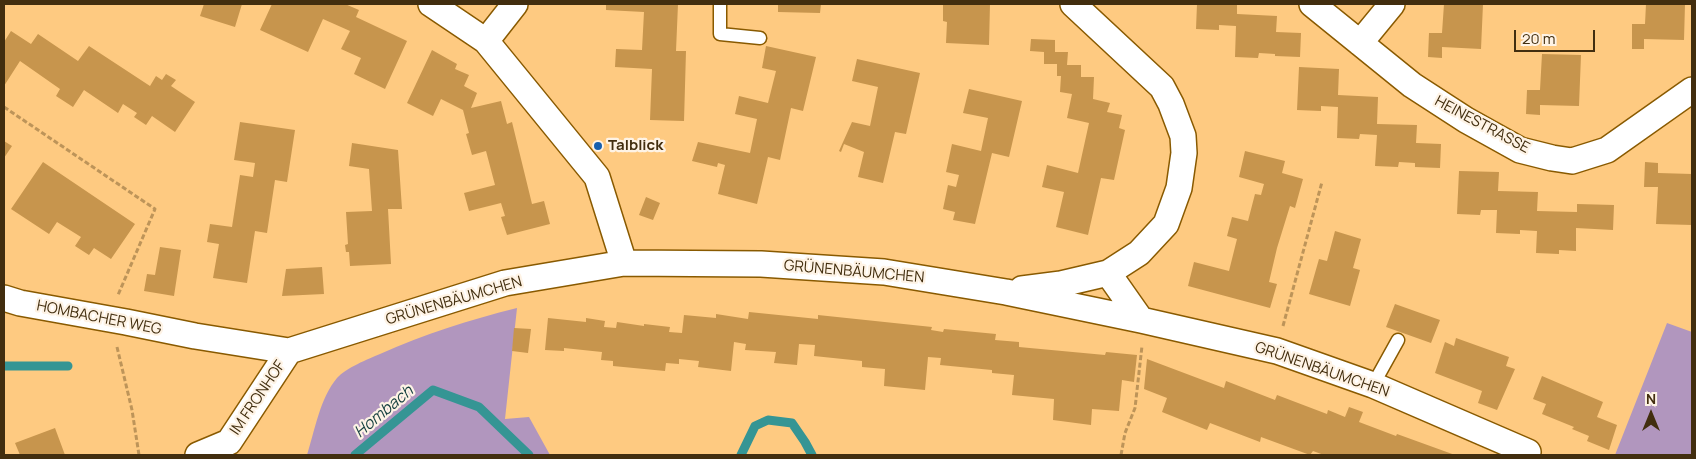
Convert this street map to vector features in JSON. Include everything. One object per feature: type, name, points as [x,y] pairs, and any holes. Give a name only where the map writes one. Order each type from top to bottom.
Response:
[{"type":"street","points":[[431,4],[486,41],[597,177],[624,263]]},
{"type":"street","points":[[486,41],[515,4]]},
{"type":"street","points":[[1006,292],[1061,284],[1108,273],[1139,253],[1166,224],[1183,171],[1183,136],[1171,104],[1162,87],[1073,4]]},
{"type":"street","name":"HEINESTRASSE","points":[[1312,4],[1412,85],[1466,120],[1520,150],[1552,158],[1572,160],[1607,150],[1692,90]]},
{"type":"street","points":[[1360,43],[1392,4]]},
{"type":"street","name":"GRÜNENBÄUMCHEN","points":[[196,336],[290,352],[505,283],[624,263],[761,264],[884,272],[1006,292],[1276,351],[1373,385],[1528,452]]},
{"type":"street","points":[[1108,273],[1141,320]]},
{"type":"street","name":"HOMBACHER WEG","points":[[4,298],[20,303],[196,336]]},
{"type":"street","name":"IM FRONHOF","points":[[198,455],[229,442],[290,352]]},
{"type":"lane","points":[[720,4],[720,34],[760,38]]},
{"type":"lane","points":[[1373,385],[1398,340]]},
{"type":"path","points":[[4,107],[155,209],[116,320],[116,342],[132,410],[139,455]]},
{"type":"path","points":[[1276,351],[1322,182]]},
{"type":"path","points":[[1121,455],[1125,433],[1135,408],[1142,348],[1141,320]]},
{"type":"shaded area","points":[[517,308],[505,419],[529,417],[550,455],[307,455],[326,395],[337,378],[346,371],[369,358],[430,334]]},
{"type":"shaded area","points":[[1667,323],[1692,332],[1692,455],[1615,455]]},
{"type":"building","points":[[204,4],[242,4],[235,27],[200,16]]},
{"type":"building","points":[[272,4],[345,4],[359,10],[356,17],[407,41],[385,89],[354,74],[361,58],[341,49],[350,31],[323,19],[308,52],[260,30]]},
{"type":"building","points":[[606,4],[678,4],[676,51],[686,51],[684,121],[650,120],[652,69],[615,67],[616,49],[642,50],[644,12],[606,10]]},
{"type":"building","points":[[778,4],[821,4],[820,13],[778,12]]},
{"type":"building","points":[[943,4],[990,4],[989,45],[946,43],[947,22],[943,21]]},
{"type":"building","points":[[1197,4],[1237,4],[1237,14],[1277,16],[1276,32],[1301,33],[1300,57],[1259,53],[1258,58],[1235,57],[1236,26],[1219,25],[1219,30],[1196,29]]},
{"type":"building","points":[[1444,4],[1483,4],[1481,49],[1442,47],[1442,58],[1428,57],[1429,33],[1442,33]]},
{"type":"building","points":[[1646,4],[1685,4],[1684,40],[1644,39],[1644,49],[1632,49],[1632,24],[1645,24]]},
{"type":"building","points":[[11,31],[31,44],[38,34],[78,61],[89,46],[150,86],[156,76],[162,80],[166,74],[176,80],[171,86],[195,102],[175,132],[152,116],[146,125],[134,117],[137,113],[123,104],[118,113],[84,90],[73,107],[56,96],[60,89],[20,61],[4,86],[4,42]]},
{"type":"building","points":[[1031,39],[1055,40],[1055,52],[1068,52],[1067,65],[1081,65],[1081,77],[1094,77],[1093,99],[1110,103],[1107,112],[1122,115],[1119,128],[1125,130],[1114,180],[1101,178],[1088,235],[1056,227],[1064,192],[1042,187],[1047,165],[1078,173],[1089,123],[1067,118],[1072,94],[1060,92],[1061,76],[1057,76],[1057,64],[1044,64],[1044,52],[1030,51]]},
{"type":"building","points":[[766,46],[816,57],[803,111],[791,108],[780,160],[768,157],[757,204],[718,194],[725,165],[718,163],[717,167],[692,161],[698,142],[750,153],[757,119],[735,114],[739,96],[768,103],[776,71],[762,68]]},
{"type":"building","points":[[432,50],[457,64],[455,69],[469,75],[464,86],[477,93],[471,108],[501,101],[507,124],[512,122],[532,204],[544,201],[550,224],[507,235],[501,217],[505,216],[501,203],[469,211],[464,193],[495,185],[486,151],[472,155],[466,134],[469,133],[463,110],[441,99],[433,116],[407,103]]},
{"type":"building","points":[[1542,54],[1581,55],[1579,106],[1540,105],[1540,115],[1526,114],[1527,90],[1540,90]]},
{"type":"building","points":[[857,59],[920,73],[906,134],[895,132],[883,183],[858,177],[864,152],[844,144],[841,152],[839,151],[852,122],[870,126],[878,87],[852,81]]},
{"type":"building","points":[[1299,67],[1339,69],[1338,95],[1378,97],[1377,124],[1417,125],[1416,143],[1441,144],[1440,168],[1415,167],[1415,163],[1399,162],[1398,167],[1375,166],[1377,135],[1360,134],[1359,139],[1337,138],[1338,107],[1321,106],[1321,111],[1297,110]]},
{"type":"building","points":[[969,89],[1022,101],[1009,157],[992,153],[975,224],[953,220],[955,212],[943,209],[948,185],[956,187],[959,175],[946,172],[952,144],[981,151],[988,118],[963,113]]},
{"type":"building","points":[[240,122],[295,130],[287,182],[275,180],[267,233],[255,231],[247,283],[213,278],[219,244],[207,242],[210,224],[232,227],[240,175],[253,177],[255,163],[234,160]]},
{"type":"building","points":[[4,141],[12,146],[4,158]]},
{"type":"building","points":[[352,143],[398,150],[402,209],[388,209],[391,264],[350,266],[349,252],[346,252],[345,245],[348,244],[346,212],[372,211],[369,169],[349,166]]},
{"type":"building","points":[[1245,151],[1285,161],[1282,173],[1303,179],[1295,208],[1290,206],[1277,248],[1269,282],[1277,284],[1270,308],[1188,286],[1194,262],[1229,271],[1237,239],[1227,236],[1232,217],[1248,221],[1255,194],[1261,195],[1264,184],[1239,177]]},
{"type":"building","points":[[43,162],[135,224],[111,259],[94,248],[89,255],[75,246],[81,237],[57,222],[49,234],[11,209]]},
{"type":"building","points":[[1645,162],[1658,163],[1658,173],[1692,174],[1692,225],[1656,224],[1658,187],[1644,187]]},
{"type":"building","points":[[1459,171],[1499,172],[1498,191],[1538,192],[1537,211],[1577,212],[1577,204],[1614,205],[1613,230],[1576,228],[1576,251],[1559,250],[1559,254],[1536,253],[1537,231],[1520,230],[1520,234],[1496,233],[1497,210],[1481,210],[1480,215],[1457,214]]},
{"type":"building","points":[[646,197],[660,203],[653,220],[639,215]]},
{"type":"building","points":[[1335,231],[1361,239],[1353,268],[1360,270],[1350,306],[1309,294],[1319,259],[1327,261]]},
{"type":"building","points":[[160,247],[181,250],[174,296],[144,291],[147,274],[155,275]]},
{"type":"building","points":[[322,267],[324,294],[282,296],[286,269]]},
{"type":"building","points":[[1395,304],[1440,320],[1431,343],[1386,327]]},
{"type":"building","points":[[749,312],[818,319],[818,315],[932,327],[931,330],[943,332],[944,329],[996,334],[995,340],[1019,342],[1019,347],[1105,355],[1106,352],[1137,355],[1134,382],[1122,380],[1119,411],[1092,409],[1091,425],[1053,420],[1054,399],[1012,395],[1014,375],[992,373],[992,370],[940,365],[941,358],[928,357],[925,390],[884,386],[885,369],[862,367],[862,361],[814,356],[815,345],[799,344],[797,365],[774,363],[776,352],[745,350],[746,344],[734,342],[731,371],[698,367],[699,361],[679,359],[679,364],[666,363],[665,371],[613,366],[613,361],[601,360],[602,352],[564,348],[564,351],[545,350],[548,318],[586,322],[586,318],[605,321],[604,327],[616,328],[617,322],[644,326],[644,324],[670,327],[669,332],[682,333],[684,315],[716,318],[716,314],[748,319]]},
{"type":"building","points":[[514,328],[531,329],[528,353],[512,351]]},
{"type":"building","points":[[1456,338],[1509,357],[1506,366],[1515,369],[1497,410],[1478,403],[1482,391],[1435,373],[1445,342],[1454,346]]},
{"type":"building","points":[[1147,359],[1224,388],[1226,381],[1275,400],[1277,395],[1327,414],[1328,410],[1345,417],[1349,407],[1363,412],[1359,422],[1455,455],[1324,455],[1313,451],[1310,455],[1261,437],[1260,442],[1210,423],[1207,430],[1162,412],[1167,398],[1144,389]]},
{"type":"building","points":[[1542,376],[1603,402],[1597,417],[1617,425],[1609,450],[1587,441],[1589,436],[1572,429],[1574,427],[1542,414],[1546,404],[1533,399]]},
{"type":"building","points":[[55,428],[65,455],[20,455],[15,443]]},
{"type":"waterway","name":"Hombach","points":[[4,366],[68,366]]},
{"type":"waterway","name":"Hombach","points":[[355,455],[433,390],[479,407],[529,455]]},
{"type":"waterway","name":"Hombach","points":[[741,455],[755,426],[768,420],[792,423],[812,455]]},
{"type":"place","name":"Talblick","points":[[598,146]]}]
